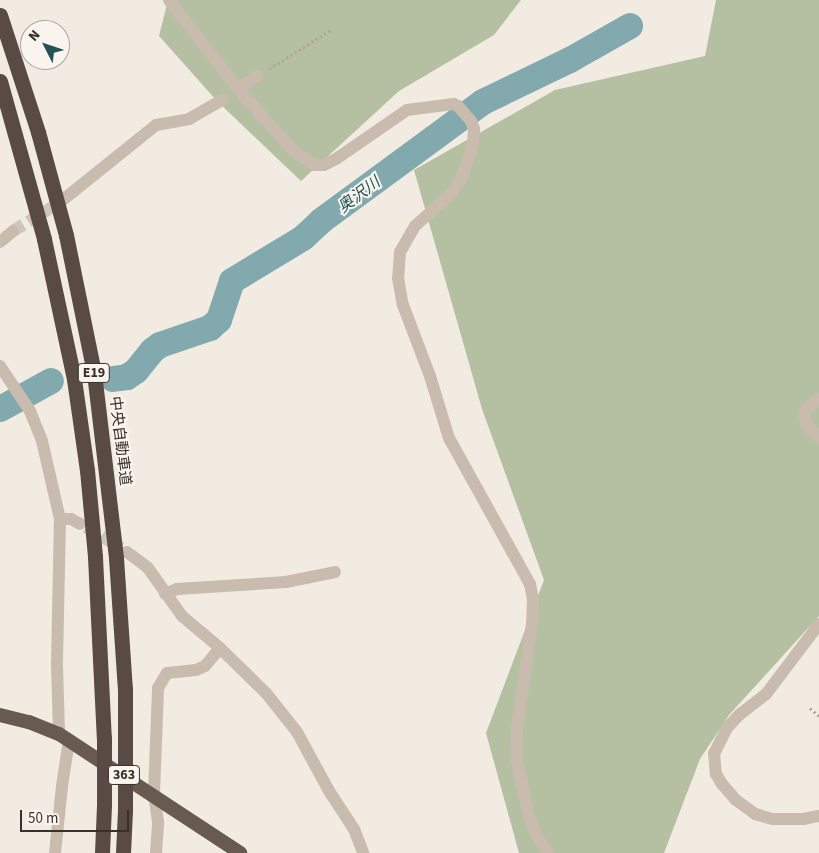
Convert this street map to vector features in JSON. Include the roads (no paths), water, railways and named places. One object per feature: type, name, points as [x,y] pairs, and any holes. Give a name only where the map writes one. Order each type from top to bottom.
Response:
[{"type":"highway","name":"中央自動車道","points":[[0,16],[38,132],[66,235],[94,373],[116,558],[125,689],[123,853]]},
{"type":"highway","name":"E19","points":[[0,81],[44,239],[74,379],[87,470],[95,557],[104,738],[102,853]]},
{"type":"highway","name":"363","points":[[0,715],[30,722],[64,737],[154,794],[240,853]]},
{"type":"street","points":[[169,0],[238,88],[295,152],[314,165],[324,165],[336,159],[407,110],[454,104],[471,121],[474,129],[473,144],[463,175],[451,194],[415,226],[400,252],[398,278],[403,306],[430,376],[449,438],[530,584],[533,599],[532,623],[517,729],[516,756],[529,817],[548,853]]},
{"type":"street","points":[[238,88],[257,76]]},
{"type":"street","points":[[59,203],[156,125],[189,119],[222,99]]},
{"type":"street","points":[[0,242],[13,231]]},
{"type":"street","points":[[0,366],[30,411],[42,441],[60,519],[57,665],[64,737],[56,853]]},
{"type":"street","points":[[819,399],[804,411],[806,424],[819,437]]},
{"type":"street","points":[[60,519],[71,518],[80,524]]},
{"type":"street","points":[[127,552],[148,568],[182,616],[220,648],[266,693],[297,732],[329,791],[354,829],[363,853]]},
{"type":"street","points":[[165,594],[178,589],[286,582],[335,572]]},
{"type":"street","points":[[819,624],[766,694],[740,714],[727,728],[714,753],[716,774],[722,784],[736,800],[754,814],[773,819],[803,819],[819,816]]},
{"type":"street","points":[[156,853],[158,822],[154,794],[158,688],[167,673],[196,670],[205,666],[220,648]]},
{"type":"waterway","name":"奥沢川","points":[[113,379],[127,377],[136,371],[152,351],[160,345],[210,328],[219,320],[232,281],[303,238],[321,221],[483,102],[570,60],[630,26]]},
{"type":"waterway","name":"奥沢川","points":[[0,409],[51,381]]},
{"type":"tunnel","points":[[13,231],[59,203]]},
{"type":"tunnel","points":[[86,527],[121,548]]}]
